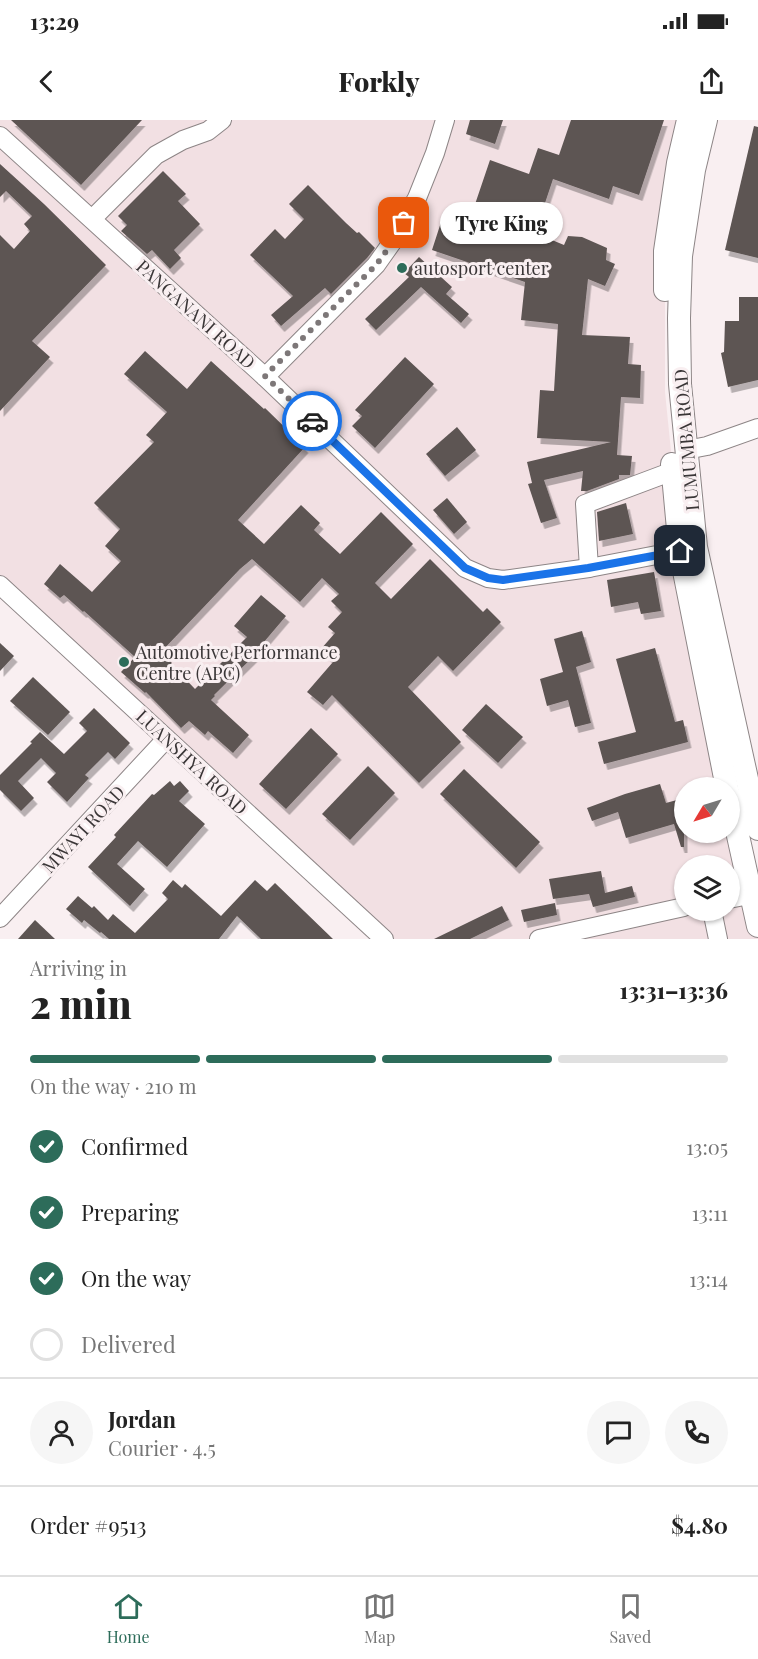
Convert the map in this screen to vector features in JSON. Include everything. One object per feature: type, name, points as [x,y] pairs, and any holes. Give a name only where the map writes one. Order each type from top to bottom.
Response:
[{"type":"main road","name":"LUMUMBA ROAD","points":[[688,120],[678,163],[665,251],[666,393],[673,471],[726,777]]},
{"type":"main road","name":"LUMUMBA ROAD","points":[[706,120],[694,170],[681,256],[680,384],[686,450],[688,549],[758,828]]},
{"type":"main road","points":[[740,837],[755,894],[758,926]]},
{"type":"street","points":[[92,219],[156,155],[183,140],[208,131],[222,120]]},
{"type":"street","points":[[265,376],[376,265],[393,242],[417,198],[445,120]]},
{"type":"street","name":"PANGANANI ROAD","points":[[0,136],[265,376],[465,568],[488,578],[503,580],[588,568],[688,549]]},
{"type":"street","points":[[686,450],[707,446],[758,428]]},
{"type":"street","points":[[588,568],[585,504],[673,471]]},
{"type":"street","name":"LUANSHYA ROAD","points":[[0,585],[384,939]]},
{"type":"street","name":"MWAYI ROAD","points":[[0,918],[166,739]]},
{"type":"street","points":[[740,897],[755,894]]},
{"type":"street","points":[[539,939],[674,909]]},
{"type":"street","points":[[714,921],[718,939]]},
{"type":"shaded area","points":[[0,120],[678,120],[665,249],[665,392],[673,471],[727,777],[674,777],[674,843],[732,843],[736,855],[674,855],[674,921],[740,921],[740,868],[758,928],[758,939],[379,939],[0,587]]},
{"type":"building","points":[[11,120],[142,120],[81,185]]},
{"type":"building","points":[[470,120],[503,120],[495,144],[466,134]]},
{"type":"building","points":[[571,120],[664,120],[639,195],[613,186],[609,199],[553,179],[535,233],[564,245],[568,236],[582,237],[607,248],[606,260],[615,264],[605,286],[588,279],[582,335],[630,337],[628,364],[641,365],[640,398],[621,397],[617,455],[632,456],[630,475],[619,475],[619,479],[587,491],[581,491],[583,471],[544,480],[557,518],[541,523],[528,484],[532,483],[527,462],[611,442],[537,438],[540,390],[554,391],[558,324],[521,320],[525,282],[432,250],[444,213],[469,222],[490,160],[529,174],[538,148],[559,155]]},
{"type":"building","points":[[754,126],[758,127],[758,258],[725,250]]},
{"type":"building","points":[[0,164],[106,265],[32,341],[50,357],[0,411],[0,235],[14,249],[30,231],[24,224],[32,216],[6,191],[0,197]]},
{"type":"building","points":[[163,171],[186,194],[178,201],[200,224],[174,250],[181,258],[170,269],[152,250],[147,254],[121,231],[127,225],[118,216]]},
{"type":"building","points":[[308,185],[375,248],[331,294],[325,288],[281,326],[271,315],[293,296],[250,255],[275,229],[285,239],[304,219],[289,204]]},
{"type":"building","points":[[419,257],[452,287],[446,294],[469,314],[461,323],[421,287],[376,330],[365,319],[409,277],[404,273]]},
{"type":"building","points":[[739,297],[758,297],[758,380],[728,387],[721,353],[724,352],[725,321],[739,321]]},
{"type":"building","points":[[145,351],[187,389],[211,361],[305,447],[238,520],[264,544],[301,505],[320,523],[314,530],[340,554],[381,512],[413,544],[375,583],[391,599],[430,559],[483,612],[487,608],[501,622],[453,671],[438,656],[408,687],[461,742],[419,783],[332,695],[323,705],[307,692],[333,662],[321,649],[335,633],[328,627],[342,612],[331,601],[339,594],[322,578],[300,602],[252,559],[161,652],[195,689],[247,637],[234,626],[261,595],[286,616],[258,649],[259,651],[211,700],[249,735],[233,753],[208,731],[205,735],[189,721],[181,728],[146,692],[121,672],[135,657],[84,611],[64,595],[60,598],[44,584],[60,564],[92,592],[121,561],[105,546],[120,529],[94,503],[154,442],[146,435],[167,412],[124,374]]},
{"type":"building","points":[[405,357],[434,384],[375,448],[352,426],[362,416],[355,410]]},
{"type":"building","points":[[457,427],[476,450],[445,476],[426,454]]},
{"type":"building","points":[[447,498],[467,522],[454,534],[433,510]]},
{"type":"building","points":[[626,503],[633,534],[599,541],[597,512]]},
{"type":"building","points":[[654,572],[661,611],[641,614],[638,602],[611,607],[607,580]]},
{"type":"building","points":[[582,631],[591,662],[576,667],[591,723],[575,727],[568,700],[547,706],[540,679],[563,672],[554,639]]},
{"type":"building","points":[[0,643],[14,656],[0,671]]},
{"type":"building","points":[[655,648],[675,722],[683,720],[688,742],[604,764],[598,742],[636,732],[616,659]]},
{"type":"building","points":[[33,677],[70,712],[48,735],[10,701]]},
{"type":"building","points":[[486,704],[523,737],[498,763],[462,730]]},
{"type":"building","points":[[94,708],[130,743],[115,759],[108,752],[85,775],[89,778],[67,802],[47,782],[56,773],[41,758],[18,781],[34,798],[21,811],[0,790],[0,775],[40,732],[64,754],[87,731],[79,723]]},
{"type":"building","points":[[311,728],[338,754],[286,809],[259,784]]},
{"type":"building","points":[[368,766],[395,793],[350,840],[322,814]]},
{"type":"building","points":[[464,769],[540,842],[516,868],[440,794]]},
{"type":"building","points":[[170,781],[174,786],[180,781],[189,791],[179,801],[205,824],[167,867],[138,841],[117,864],[145,889],[130,906],[88,867],[152,794],[154,795]]},
{"type":"building","points":[[660,784],[666,803],[674,801],[674,824],[626,838],[618,812],[592,821],[587,808]]},
{"type":"building","points":[[601,871],[605,893],[632,886],[635,897],[593,907],[589,894],[553,899],[549,879]]},
{"type":"building","points":[[173,880],[182,888],[185,884],[221,916],[255,880],[267,891],[275,883],[333,939],[261,939],[237,916],[219,939],[109,939],[84,920],[82,923],[66,909],[78,896],[92,908],[94,906],[108,920],[113,914],[135,933],[168,899],[162,893]]},
{"type":"building","points":[[555,903],[557,915],[524,922],[521,910]]},
{"type":"building","points":[[502,906],[509,920],[470,939],[434,939]]},
{"type":"building","points":[[35,920],[55,939],[18,939]]},
{"type":"way so far","points":[[312,421],[265,376],[376,265],[404,223]]},
{"type":"place","name":"Tyre King","points":[[404,223]]},
{"type":"place","name":"autosport center","points":[[402,268]]},
{"type":"place","name":"Automotive Performance Centre (APC)","points":[[124,662]]},
{"type":"route","points":[[312,421],[465,568],[488,578],[503,580],[588,568],[680,551]]}]
